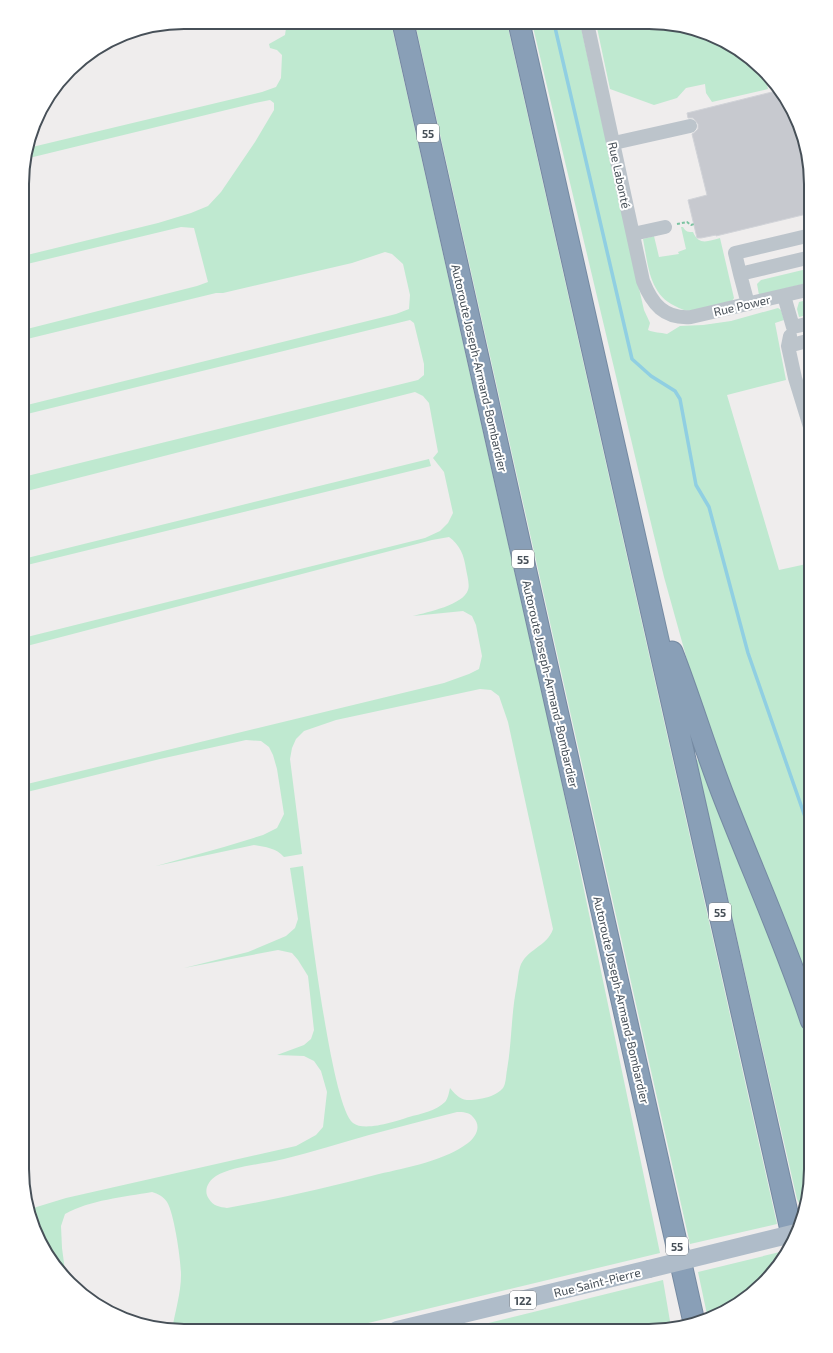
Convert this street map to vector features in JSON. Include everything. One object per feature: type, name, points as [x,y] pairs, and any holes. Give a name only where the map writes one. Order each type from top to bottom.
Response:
[{"type":"highway","name":"Autoroute Joseph-Armand-Bombardier","points":[[404,29],[693,1318]]},
{"type":"highway","name":"55","points":[[521,29],[791,1230]]},
{"type":"highway","points":[[646,585],[688,695],[714,770],[786,948],[804,1000]]},
{"type":"highway","points":[[660,1169],[680,1321]]},
{"type":"main road","name":"Rue Saint-Pierre","points":[[422,1324],[789,1235]]},
{"type":"street","name":"Rue Labonté","points":[[589,29],[643,280],[655,303],[663,311],[673,316]]},
{"type":"street","points":[[614,143],[690,126]]},
{"type":"street","points":[[633,234],[665,227]]},
{"type":"street","points":[[748,304],[735,253],[804,237]]},
{"type":"street","points":[[740,274],[804,259]]},
{"type":"street","name":"Rue Power","points":[[673,316],[691,317],[804,291]]},
{"type":"street","points":[[784,296],[793,327],[788,346],[795,378],[804,402]]},
{"type":"street","points":[[793,327],[804,325]]},
{"type":"street","points":[[788,346],[804,342]]},
{"type":"path","points":[[681,224],[687,222],[691,225],[694,224]]},
{"type":"green space","points":[[286,29],[392,29],[556,756],[660,1253],[364,1324],[173,1324],[180,1289],[181,1268],[177,1237],[172,1216],[170,1208],[164,1198],[152,1192],[119,1197],[85,1205],[65,1214],[61,1226],[65,1268],[45,1238],[34,1208],[66,1198],[296,1146],[316,1135],[323,1127],[327,1092],[321,1071],[314,1061],[304,1056],[277,1055],[304,1045],[311,1039],[314,1030],[308,976],[292,953],[278,950],[184,968],[248,952],[286,936],[295,928],[298,919],[290,868],[303,866],[315,960],[329,1044],[345,1109],[353,1123],[358,1125],[381,1125],[428,1112],[437,1108],[446,1101],[450,1088],[462,1099],[469,1100],[489,1097],[498,1093],[503,1088],[509,1059],[514,1006],[520,967],[527,956],[546,940],[553,929],[508,722],[499,696],[491,690],[480,689],[336,720],[304,731],[296,739],[292,748],[290,759],[302,854],[284,857],[267,847],[254,845],[156,866],[263,835],[277,828],[284,814],[277,769],[269,747],[261,741],[246,740],[160,759],[29,792],[29,784],[444,683],[479,669],[482,656],[476,625],[472,616],[463,611],[413,616],[452,604],[465,595],[468,590],[469,585],[463,555],[456,543],[449,537],[432,540],[29,645],[29,637],[425,538],[440,531],[448,523],[453,513],[444,472],[433,458],[438,452],[429,403],[423,396],[415,392],[29,490],[29,476],[418,380],[424,375],[424,364],[414,323],[410,320],[29,414],[29,405],[396,314],[409,309],[410,295],[403,264],[392,254],[385,252],[352,263],[223,293],[216,293],[29,339],[29,328],[208,282],[194,228],[181,227],[29,264],[29,255],[158,223],[208,206],[221,192],[255,142],[274,110],[274,103],[270,100],[255,103],[31,157],[33,147],[262,92],[276,87],[281,78],[282,55],[277,50],[270,48],[269,44],[285,35]],"holes":[[[457,1112],[470,1114],[476,1120],[477,1131],[475,1135],[471,1141],[459,1149],[437,1159],[322,1188],[227,1208],[215,1205],[206,1193],[207,1186],[216,1176],[231,1170],[284,1159]]]},
{"type":"green space","points":[[416,29],[508,29],[777,1224],[690,1244]]},
{"type":"green space","points":[[533,29],[581,29],[644,310],[650,323],[648,330],[667,334],[680,326],[703,325],[731,321],[778,308],[781,310],[784,320],[775,323],[786,380],[727,395],[779,570],[804,565],[804,977],[735,801],[694,685],[664,577]]},
{"type":"green space","points":[[597,29],[659,29],[699,37],[718,45],[751,67],[766,82],[768,89],[712,102],[706,93],[705,84],[686,88],[677,98],[654,105],[610,89]]},
{"type":"green space","points":[[681,227],[687,231],[693,232],[701,241],[720,238],[734,298],[732,301],[699,310],[688,311],[666,301],[660,294],[648,268],[643,239],[654,236],[659,257],[679,254],[678,252],[686,249]]},
{"type":"green space","points":[[804,270],[804,284],[759,295],[757,284],[761,280]]},
{"type":"green space","points":[[804,301],[804,316],[799,317],[797,309],[799,302]]},
{"type":"green space","points":[[429,459],[431,466],[29,565],[29,558]]},
{"type":"green space","points":[[703,759],[804,1017],[804,1179],[800,1205],[797,1199],[696,760]]},
{"type":"green space","points":[[780,1252],[766,1271],[751,1286],[735,1298],[707,1313],[698,1272]]},
{"type":"green space","points":[[663,1280],[670,1323],[659,1324],[484,1324]]},
{"type":"building","points":[[773,92],[788,115],[799,144],[804,174],[804,215],[716,236],[697,238],[688,200],[707,195],[692,134],[698,129],[698,124],[693,118],[688,118],[687,113]]},
{"type":"waterway","points":[[555,29],[632,359],[651,376],[675,391],[680,399],[696,485],[709,507],[748,653],[804,814]]}]
